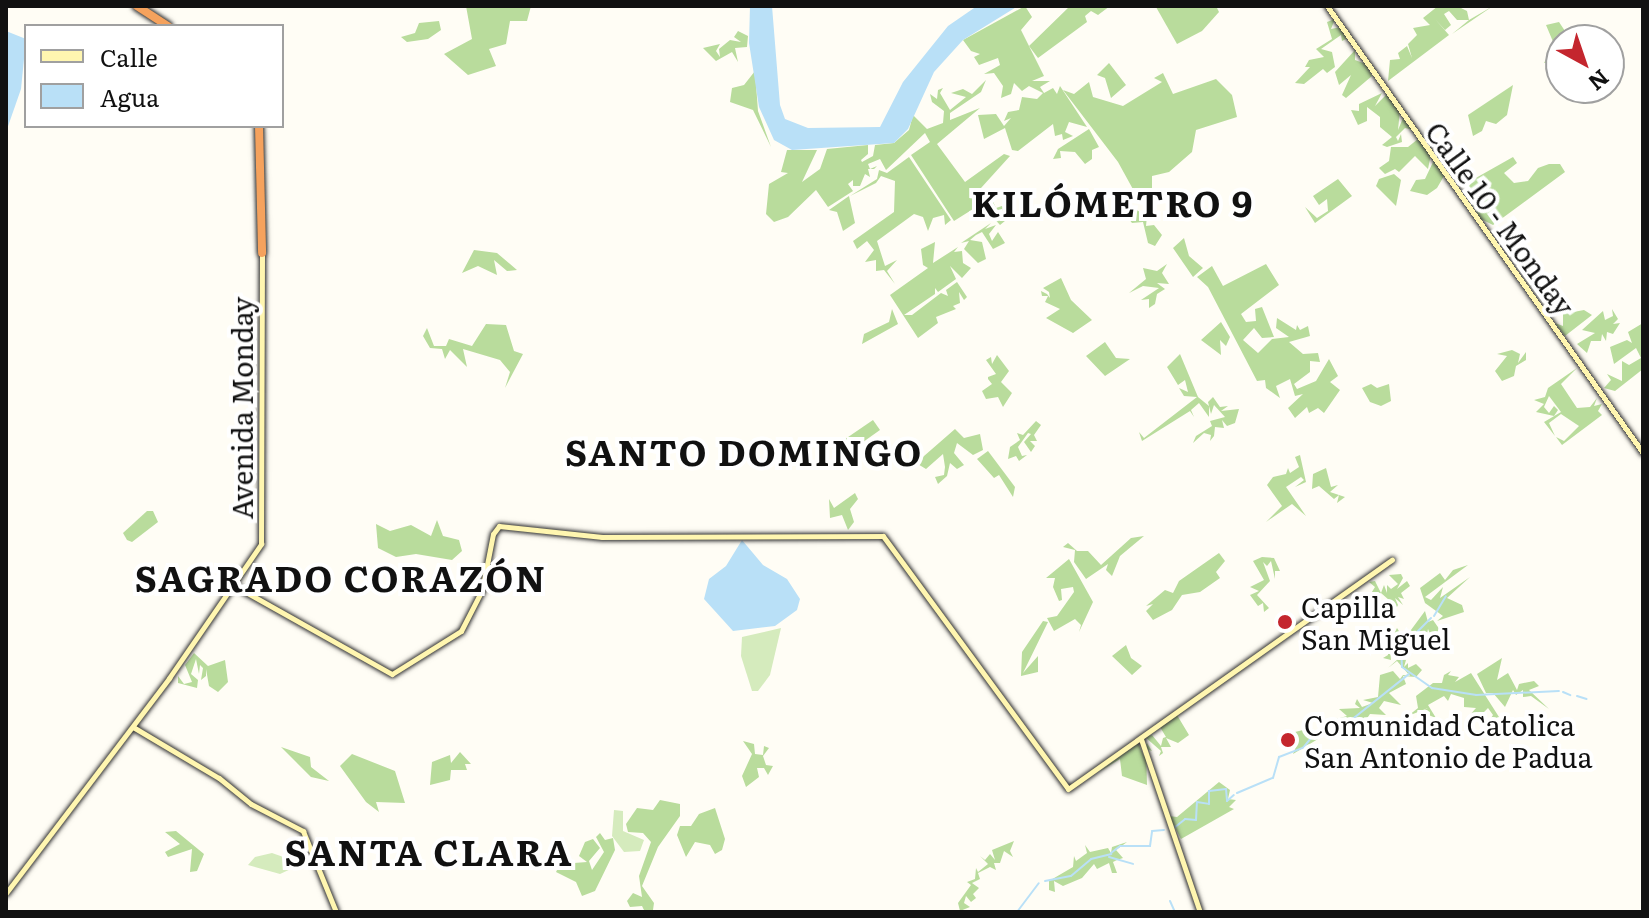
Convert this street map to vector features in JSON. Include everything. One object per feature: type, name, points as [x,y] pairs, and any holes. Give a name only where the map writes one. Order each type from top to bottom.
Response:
[{"type":"highway","points":[[137,6],[165,24]]},
{"type":"highway","name":"Avenida Monday","points":[[259,128],[262,253]]},
{"type":"street","name":"Calle 10 - Monday","points":[[1327,6],[1643,453]]},
{"type":"street","name":"Avenida Monday","points":[[6,893],[133,727],[235,586],[261,544],[264,530],[262,253]]},
{"type":"street","points":[[235,586],[392,674],[461,631],[482,590],[493,534],[499,526],[602,537],[883,536],[1066,789],[1392,560]]},
{"type":"street","points":[[133,727],[219,778],[251,804],[303,831],[336,912]]},
{"type":"street","points":[[1140,739],[1198,912]]},
{"type":"green space","points":[[466,6],[531,6],[527,21],[510,21],[506,44],[489,49],[496,66],[468,75],[444,54],[472,39]]},
{"type":"green space","points":[[1025,6],[1032,17],[1021,30],[1044,76],[1032,81],[1050,81],[1040,87],[1044,93],[1053,88],[1057,94],[1060,86],[1087,127],[1069,122],[1065,132],[1073,136],[1063,140],[1062,134],[1055,136],[1053,124],[1018,151],[1012,150],[1005,128],[984,139],[978,115],[996,114],[1004,126],[1011,118],[1004,121],[1008,112],[1019,110],[1022,97],[1037,99],[1043,93],[1029,86],[1022,91],[1014,83],[1011,94],[1001,98],[1003,86],[994,73],[984,74],[1000,65],[998,58],[979,65],[974,57],[980,54],[971,51],[963,40]]},
{"type":"green space","points":[[1070,6],[1110,6],[1098,15],[1091,11],[1085,16],[1087,22],[1038,58],[1029,46]]},
{"type":"green space","points":[[1216,6],[1219,12],[1202,31],[1177,44],[1156,7]]},
{"type":"green space","points":[[1438,6],[1457,6],[1467,11],[1469,20],[1457,20],[1449,11],[1444,14],[1451,25],[1445,30],[1435,19],[1449,35],[1388,81],[1390,60],[1400,59],[1398,53],[1407,46],[1412,58],[1408,44],[1417,35],[1413,28],[1430,25],[1423,18]]},
{"type":"green space","points":[[1493,6],[1452,34],[1469,20]]},
{"type":"green space","points":[[1335,19],[1331,29],[1341,27],[1348,38],[1342,41],[1341,35],[1321,49],[1332,52],[1335,67],[1327,73],[1323,69],[1304,84],[1295,83],[1310,67],[1305,67],[1309,60],[1324,57],[1316,49],[1332,39],[1327,22]]},
{"type":"green space","points":[[439,21],[441,30],[428,39],[407,42],[401,37],[415,33],[419,23]]},
{"type":"green space","points":[[738,31],[748,36],[747,47],[735,48],[738,62],[732,52],[716,61],[703,48],[720,44],[716,51],[720,57],[719,49],[730,40],[741,42],[734,37]]},
{"type":"green space","points":[[1355,50],[1355,60],[1366,64],[1372,76],[1346,98],[1342,95],[1351,75],[1339,85],[1335,72]]},
{"type":"green space","points":[[1109,63],[1126,85],[1111,98],[1105,78],[1097,75]]},
{"type":"green space","points":[[755,71],[758,111],[771,147],[753,110],[730,102],[732,88],[744,85]]},
{"type":"green space","points":[[1163,73],[1173,94],[1216,79],[1232,95],[1237,117],[1196,130],[1192,152],[1169,172],[1152,176],[1152,199],[1140,202],[1118,162],[1063,90],[1074,94],[1089,82],[1093,97],[1123,106],[1162,82],[1154,78]]},
{"type":"green space","points":[[986,80],[981,92],[950,113],[950,120],[980,108],[937,144],[965,182],[1004,154],[1010,156],[981,188],[982,199],[991,197],[996,208],[1002,206],[1011,216],[1000,225],[981,204],[954,221],[911,155],[930,142],[925,133],[886,170],[880,159],[868,164],[870,177],[865,174],[860,186],[853,186],[853,180],[848,184],[853,191],[828,207],[816,190],[788,217],[774,222],[766,214],[769,184],[788,173],[781,172],[787,150],[817,150],[802,182],[820,169],[827,149],[868,145],[868,154],[862,162],[873,156],[875,145],[894,143],[909,130],[913,115],[927,129],[943,123],[944,111],[932,102],[930,94],[937,99],[938,90],[943,88],[940,93],[950,110],[966,97],[951,93],[963,89],[972,94]]},
{"type":"green space","points":[[1513,85],[1507,115],[1496,124],[1486,121],[1482,131],[1473,136],[1468,115]]},
{"type":"green space","points":[[1382,93],[1375,106],[1387,94],[1400,110],[1398,130],[1403,118],[1414,130],[1405,128],[1396,137],[1398,141],[1401,134],[1402,142],[1387,147],[1382,145],[1392,137],[1380,127],[1380,117],[1367,107],[1367,121],[1358,125],[1351,110],[1359,111],[1359,104]]},
{"type":"green space","points":[[1089,129],[1099,147],[1092,150],[1092,159],[1085,164],[1075,152],[1060,151],[1061,158],[1053,159],[1058,149]]},
{"type":"green space","points":[[1418,139],[1431,154],[1428,169],[1415,156],[1399,172],[1395,169],[1385,174],[1379,168],[1389,161],[1391,147],[1408,147]]},
{"type":"green space","points":[[909,157],[951,220],[945,225],[944,215],[933,218],[928,231],[923,217],[914,214],[877,241],[885,266],[897,260],[887,271],[895,284],[884,270],[876,271],[876,260],[865,262],[874,250],[867,241],[857,249],[853,241],[894,212],[895,181],[881,176],[876,183],[850,196],[877,179],[879,170],[887,173]]},
{"type":"green space","points":[[1513,157],[1517,163],[1504,173],[1514,183],[1528,181],[1538,168],[1549,164],[1560,164],[1565,172],[1493,225],[1481,219],[1465,192],[1474,179]]},
{"type":"green space","points":[[1434,160],[1444,176],[1437,188],[1427,195],[1410,191],[1416,180],[1425,179]]},
{"type":"green space","points":[[1394,174],[1401,180],[1396,206],[1376,186],[1379,179]]},
{"type":"green space","points":[[1338,179],[1352,196],[1315,223],[1305,207],[1317,218],[1328,211],[1327,199],[1319,205],[1313,196]]},
{"type":"green space","points":[[1127,193],[1131,207],[1144,214],[1142,218],[1147,216],[1146,226],[1154,225],[1162,235],[1155,246],[1148,243],[1143,222],[1132,223],[1119,206]]},
{"type":"green space","points":[[849,196],[855,223],[843,231],[837,212],[829,210]]},
{"type":"green space","points":[[991,223],[985,229],[996,225],[989,234],[992,241],[998,232],[1005,243],[993,249],[982,232],[976,235],[970,240],[982,242],[986,259],[978,263],[964,249],[969,241],[961,243]]},
{"type":"green space","points":[[1184,238],[1189,256],[1203,268],[1193,277],[1173,248]]},
{"type":"green space","points":[[935,242],[933,263],[958,247],[954,252],[962,251],[963,263],[971,268],[962,278],[950,266],[956,279],[938,292],[935,288],[935,294],[904,315],[912,315],[941,293],[948,296],[946,290],[957,282],[967,297],[964,300],[959,292],[960,303],[953,306],[956,309],[936,317],[938,323],[918,338],[890,295],[928,268],[923,265],[921,249]]},
{"type":"green space","points":[[474,250],[497,253],[517,270],[507,271],[494,260],[497,275],[478,266],[462,273]]},
{"type":"green space","points":[[1167,264],[1162,273],[1169,284],[1157,283],[1165,289],[1157,294],[1155,304],[1149,308],[1149,299],[1141,300],[1159,288],[1143,286],[1129,293],[1146,279],[1143,268],[1157,271]]},
{"type":"green space","points":[[1266,264],[1279,285],[1241,314],[1246,322],[1256,321],[1255,309],[1262,307],[1274,337],[1262,338],[1254,328],[1243,340],[1258,353],[1272,339],[1289,337],[1276,328],[1277,318],[1296,330],[1297,325],[1300,330],[1308,326],[1310,336],[1289,342],[1303,354],[1318,353],[1320,362],[1310,361],[1310,372],[1294,384],[1297,389],[1316,381],[1329,359],[1338,376],[1330,382],[1340,390],[1324,413],[1318,408],[1309,413],[1307,407],[1295,418],[1288,408],[1303,394],[1295,396],[1290,379],[1276,386],[1280,398],[1266,388],[1265,380],[1257,381],[1208,287],[1197,277],[1212,266],[1223,286]]},
{"type":"green space","points":[[1061,278],[1071,300],[1092,320],[1073,333],[1046,318],[1060,309],[1045,302],[1048,296],[1042,296],[1041,291],[1047,294],[1050,298],[1049,292],[1043,288]]},
{"type":"green space","points":[[892,309],[898,324],[862,344],[864,334],[889,322]]},
{"type":"green space","points":[[1612,309],[1618,319],[1613,324],[1620,323],[1613,334],[1607,332],[1606,341],[1602,334],[1601,341],[1591,341],[1587,353],[1577,344],[1595,333],[1582,330],[1603,311],[1605,320],[1613,316]]},
{"type":"green space","points":[[1584,310],[1592,315],[1565,336],[1555,323],[1563,326],[1563,314]]},
{"type":"green space","points":[[1221,322],[1230,337],[1226,346],[1220,340],[1221,355],[1201,340]]},
{"type":"green space","points":[[1643,323],[1643,369],[1615,391],[1604,388],[1611,380],[1607,374],[1622,381],[1622,361],[1629,365],[1641,358],[1636,348],[1614,364],[1610,347],[1627,340],[1632,343],[1628,332]]},
{"type":"green space","points":[[486,324],[506,325],[514,351],[523,354],[505,388],[510,372],[500,360],[463,349],[467,367],[450,350],[445,359],[442,349],[430,348],[423,336],[427,328],[434,346],[446,346],[449,339],[472,346]]},
{"type":"green space","points":[[1105,342],[1116,358],[1130,359],[1105,376],[1086,356]]},
{"type":"green space","points":[[1512,350],[1520,354],[1518,363],[1526,352],[1526,360],[1516,366],[1514,376],[1502,381],[1495,371],[1507,356],[1497,354]]},
{"type":"green space","points":[[1180,354],[1198,397],[1209,406],[1209,417],[1199,403],[1191,410],[1194,417],[1190,411],[1142,441],[1139,432],[1144,438],[1197,397],[1184,396],[1179,388],[1188,392],[1185,380],[1178,385],[1167,367]]},
{"type":"green space","points":[[997,355],[1009,371],[1001,382],[1012,393],[1003,407],[998,397],[986,399],[982,391],[992,384],[988,377],[996,374],[986,360],[991,357],[992,364]]},
{"type":"green space","points":[[1577,368],[1561,384],[1577,408],[1590,407],[1597,398],[1594,406],[1602,404],[1598,411],[1602,415],[1562,445],[1556,437],[1564,441],[1579,426],[1561,414],[1549,423],[1555,436],[1544,422],[1561,412],[1549,396],[1544,407],[1549,413],[1554,406],[1558,410],[1554,416],[1536,412],[1544,404],[1534,400],[1545,397],[1548,388]]},
{"type":"green space","points":[[1371,384],[1377,388],[1389,384],[1391,401],[1381,406],[1370,402],[1362,388]]},
{"type":"green space","points":[[1213,397],[1220,407],[1228,406],[1221,411],[1239,409],[1235,423],[1227,426],[1222,420],[1224,428],[1215,427],[1210,441],[1211,435],[1204,433],[1193,443],[1196,436],[1212,426],[1210,421],[1225,417],[1214,405],[1211,414],[1208,402]]},
{"type":"green space","points":[[873,420],[880,430],[839,459],[832,448]]},
{"type":"green space","points":[[1036,421],[1041,425],[1034,435],[1037,441],[1030,441],[1035,446],[1031,452],[1024,442],[1031,434],[1028,433],[1018,447],[1022,456],[1027,455],[1019,461],[1016,456],[1008,459],[1010,447],[1020,440],[1017,433],[1023,435]]},
{"type":"green space","points":[[955,429],[964,438],[980,434],[983,450],[973,455],[957,443],[954,453],[964,465],[957,469],[950,463],[947,476],[938,484],[935,477],[944,475],[943,454],[926,469],[916,463]]},
{"type":"green space","points":[[988,451],[1015,487],[1013,497],[999,475],[994,478],[977,459]]},
{"type":"green space","points":[[1300,455],[1306,482],[1295,487],[1304,480],[1301,477],[1286,487],[1306,516],[1292,504],[1266,522],[1282,506],[1267,485],[1273,477],[1286,474],[1288,468],[1290,473],[1299,467],[1295,457]]},
{"type":"green space","points":[[1326,468],[1331,487],[1338,485],[1330,492],[1339,495],[1334,499],[1319,486],[1312,489],[1313,474]]},
{"type":"green space","points":[[855,493],[858,499],[850,509],[854,522],[848,530],[842,515],[830,518],[829,499],[834,508]]},
{"type":"green space","points":[[147,511],[153,511],[158,522],[132,542],[127,540],[123,533]]},
{"type":"green space","points":[[437,520],[443,536],[459,540],[462,551],[452,560],[416,554],[396,557],[378,548],[376,524],[390,531],[411,525],[431,536]]},
{"type":"green space","points":[[1144,536],[1120,556],[1112,576],[1106,570],[1108,564],[1086,579],[1074,562],[1075,550],[1063,547],[1068,543],[1077,551],[1088,551],[1101,565],[1131,538]]},
{"type":"green space","points":[[1219,553],[1225,561],[1216,572],[1220,578],[1200,592],[1182,595],[1172,610],[1153,620],[1146,611],[1153,604],[1146,606],[1165,590],[1173,593],[1179,581]]},
{"type":"green space","points":[[1262,557],[1274,558],[1280,571],[1275,571],[1275,579],[1271,561],[1267,566],[1263,562],[1270,581],[1257,595],[1269,608],[1264,612],[1263,603],[1258,606],[1250,595],[1259,591],[1250,587],[1264,580],[1253,561]]},
{"type":"green space","points":[[1069,559],[1093,602],[1079,632],[1081,625],[1075,619],[1054,631],[1047,618],[1057,616],[1074,592],[1073,587],[1061,589],[1062,600],[1059,601],[1053,587],[1055,578],[1046,578]]},
{"type":"green space","points":[[1468,565],[1425,597],[1431,600],[1443,587],[1440,598],[1470,577],[1447,598],[1462,605],[1464,612],[1437,621],[1443,616],[1425,603],[1420,588],[1440,573],[1445,580],[1453,570]]},
{"type":"green space","points":[[1401,574],[1403,578],[1397,589],[1407,581],[1410,586],[1401,593],[1404,599],[1398,597],[1403,605],[1395,598],[1397,607],[1381,593],[1384,585],[1387,593],[1387,585],[1391,589],[1398,584],[1389,575]]},
{"type":"green space","points":[[1375,581],[1381,593],[1374,596],[1379,599],[1375,604],[1370,595],[1375,587],[1369,582]]},
{"type":"green space","points":[[1425,611],[1428,622],[1433,620],[1440,630],[1434,640],[1439,644],[1435,646],[1428,629],[1426,638],[1414,640],[1413,646],[1394,649],[1398,657],[1390,649],[1391,660],[1383,658],[1388,655],[1387,642],[1392,647],[1395,642],[1391,640],[1397,628],[1402,636],[1408,634]]},
{"type":"green space","points":[[1043,621],[1048,622],[1023,673],[1038,656],[1038,672],[1021,676],[1022,652]]},
{"type":"green space","points":[[781,628],[770,675],[758,691],[752,691],[741,656],[742,637]]},
{"type":"green space","points":[[1126,645],[1131,658],[1142,666],[1132,675],[1112,656]]},
{"type":"green space","points":[[194,653],[208,666],[225,660],[228,682],[218,692],[209,686],[206,669],[206,676],[201,680],[203,668],[200,665],[199,674],[196,659],[191,674],[198,680],[197,688],[178,683],[178,676],[184,684],[192,682],[185,665]]},
{"type":"green space","points":[[1502,658],[1497,680],[1508,673],[1517,690],[1519,684],[1534,681],[1539,686],[1529,690],[1549,709],[1531,696],[1523,697],[1523,690],[1516,695],[1513,690],[1505,707],[1493,693],[1486,693],[1477,674]]},
{"type":"green space","points":[[1398,659],[1406,660],[1404,667],[1408,663],[1408,668],[1416,664],[1422,670],[1416,677],[1403,676],[1406,684],[1389,693],[1401,705],[1384,701],[1379,708],[1386,715],[1370,714],[1363,724],[1356,718],[1341,730],[1336,719],[1347,716],[1339,709],[1360,708],[1355,704],[1357,699],[1362,707],[1373,703],[1363,700],[1378,697],[1380,675],[1393,671],[1400,679],[1403,675],[1410,676],[1397,661],[1388,668]]},
{"type":"green space","points":[[1451,671],[1448,675],[1459,677],[1455,682],[1471,673],[1499,717],[1487,724],[1493,715],[1488,708],[1479,717],[1469,716],[1476,708],[1464,707],[1464,698],[1451,694],[1448,701],[1444,696],[1428,705],[1436,718],[1421,712],[1428,708],[1408,716],[1418,708],[1416,696],[1433,683],[1442,683],[1444,675]]},
{"type":"green space","points":[[1177,715],[1189,735],[1178,743],[1166,738],[1171,747],[1161,747],[1163,753],[1159,756],[1161,751],[1145,737],[1152,735],[1161,746],[1166,737],[1160,727]]},
{"type":"green space","points":[[1302,725],[1311,726],[1318,739],[1293,754],[1298,742],[1291,733],[1303,730]]},
{"type":"green space","points":[[743,741],[754,744],[755,754],[763,755],[764,746],[769,748],[763,756],[766,765],[773,766],[768,775],[764,768],[757,768],[759,777],[746,787],[742,776],[752,754]]},
{"type":"green space","points":[[1138,743],[1144,756],[1147,743],[1152,751],[1146,749],[1147,785],[1122,776],[1120,759],[1099,772]]},
{"type":"green space","points":[[281,747],[310,757],[311,767],[329,781],[311,777]]},
{"type":"green space","points":[[460,752],[471,764],[465,764],[467,770],[451,770],[450,780],[430,785],[432,762],[450,755],[451,763]]},
{"type":"green space","points":[[352,754],[395,771],[405,803],[376,802],[379,812],[366,802],[340,766]]},
{"type":"green space","points":[[1219,782],[1230,790],[1228,799],[1236,800],[1229,807],[1234,809],[1181,839],[1169,816],[1177,817]]},
{"type":"green space","points":[[660,800],[680,804],[680,816],[658,847],[642,886],[654,903],[653,910],[645,912],[642,906],[630,907],[627,901],[633,893],[642,897],[639,876],[651,842],[643,833],[628,832],[626,824],[637,808],[653,810]]},
{"type":"green space","points":[[715,808],[725,839],[722,850],[715,854],[710,845],[695,842],[686,857],[677,835],[680,826],[691,826],[699,814]]},
{"type":"green space","points":[[614,810],[623,811],[623,831],[644,840],[640,851],[624,852],[612,836]]},
{"type":"green space","points":[[176,831],[204,854],[197,871],[190,872],[192,849],[168,857],[165,852],[180,844],[165,832]]},
{"type":"green space","points":[[600,833],[605,840],[613,838],[615,850],[595,891],[582,896],[576,882],[556,872],[560,864],[553,855],[562,853],[574,863],[587,862],[579,856],[585,842],[593,839],[600,848],[589,861],[592,870],[604,852],[596,837]]},
{"type":"green space","points":[[1014,841],[1010,851],[1013,857],[1004,851],[1000,863],[994,863],[996,870],[990,867],[978,873],[980,879],[972,883],[979,888],[973,894],[976,898],[971,902],[966,896],[964,903],[970,907],[960,911],[958,903],[971,885],[967,882],[975,879],[976,868],[978,872],[988,864],[980,856],[985,860],[990,854],[995,860],[992,850]]},
{"type":"green space","points":[[1127,842],[1116,850],[1123,858],[1113,862],[1117,873],[1112,873],[1109,863],[1097,869],[1094,864],[1082,878],[1063,886],[1054,881],[1055,892],[1049,890],[1049,881],[1073,867],[1074,856],[1076,861],[1087,853],[1085,845],[1090,852],[1108,848],[1111,853],[1112,847]]},
{"type":"green space","points":[[272,853],[289,859],[293,868],[280,874],[248,865],[255,857]]},
{"type":"water","points":[[750,6],[772,6],[780,105],[785,119],[808,128],[880,127],[903,82],[948,26],[977,6],[1018,6],[963,40],[934,72],[908,129],[894,143],[792,150],[774,140],[759,107],[749,43]]},
{"type":"water","points":[[6,31],[24,38],[24,59],[21,89],[6,132]]},
{"type":"water","points":[[742,540],[763,565],[787,579],[800,599],[797,610],[775,626],[733,631],[704,599],[709,579],[726,566]]},
{"type":"waterway","points":[[1434,616],[1446,596]]},
{"type":"waterway","points":[[1431,618],[1401,648],[1402,667],[1432,688],[1476,695],[1559,691]]},
{"type":"waterway","points":[[1237,793],[1273,778],[1279,757],[1303,748],[1315,733],[1340,729],[1409,674]]},
{"type":"waterway","points":[[1563,692],[1570,695]]},
{"type":"waterway","points":[[1577,696],[1587,699]]},
{"type":"waterway","points":[[1174,828],[1185,819],[1196,820],[1197,802],[1209,804],[1209,791],[1226,789],[1227,801],[1234,795]]},
{"type":"waterway","points":[[1111,853],[1120,846],[1150,846],[1152,831],[1164,830]]},
{"type":"waterway","points":[[1045,881],[1071,876],[1091,859],[1111,854]]},
{"type":"waterway","points":[[1109,857],[1133,864]]},
{"type":"waterway","points":[[1017,912],[1039,883]]},
{"type":"waterway","points":[[1170,901],[1175,912]]},
{"type":"place","name":"Capilla San Miguel","points":[[1285,622]]},
{"type":"place","name":"Comunidad Catolica San Antonio de Padua","points":[[1288,740]]},
{"type":"district","name":"KILÓMETRO 9","points":[[1113,202]]},
{"type":"district","name":"SANTO DOMINGO","points":[[744,451]]},
{"type":"district","name":"SAGRADO CORAZÓN","points":[[341,577]]},
{"type":"district","name":"SANTA CLARA","points":[[429,851]]}]
